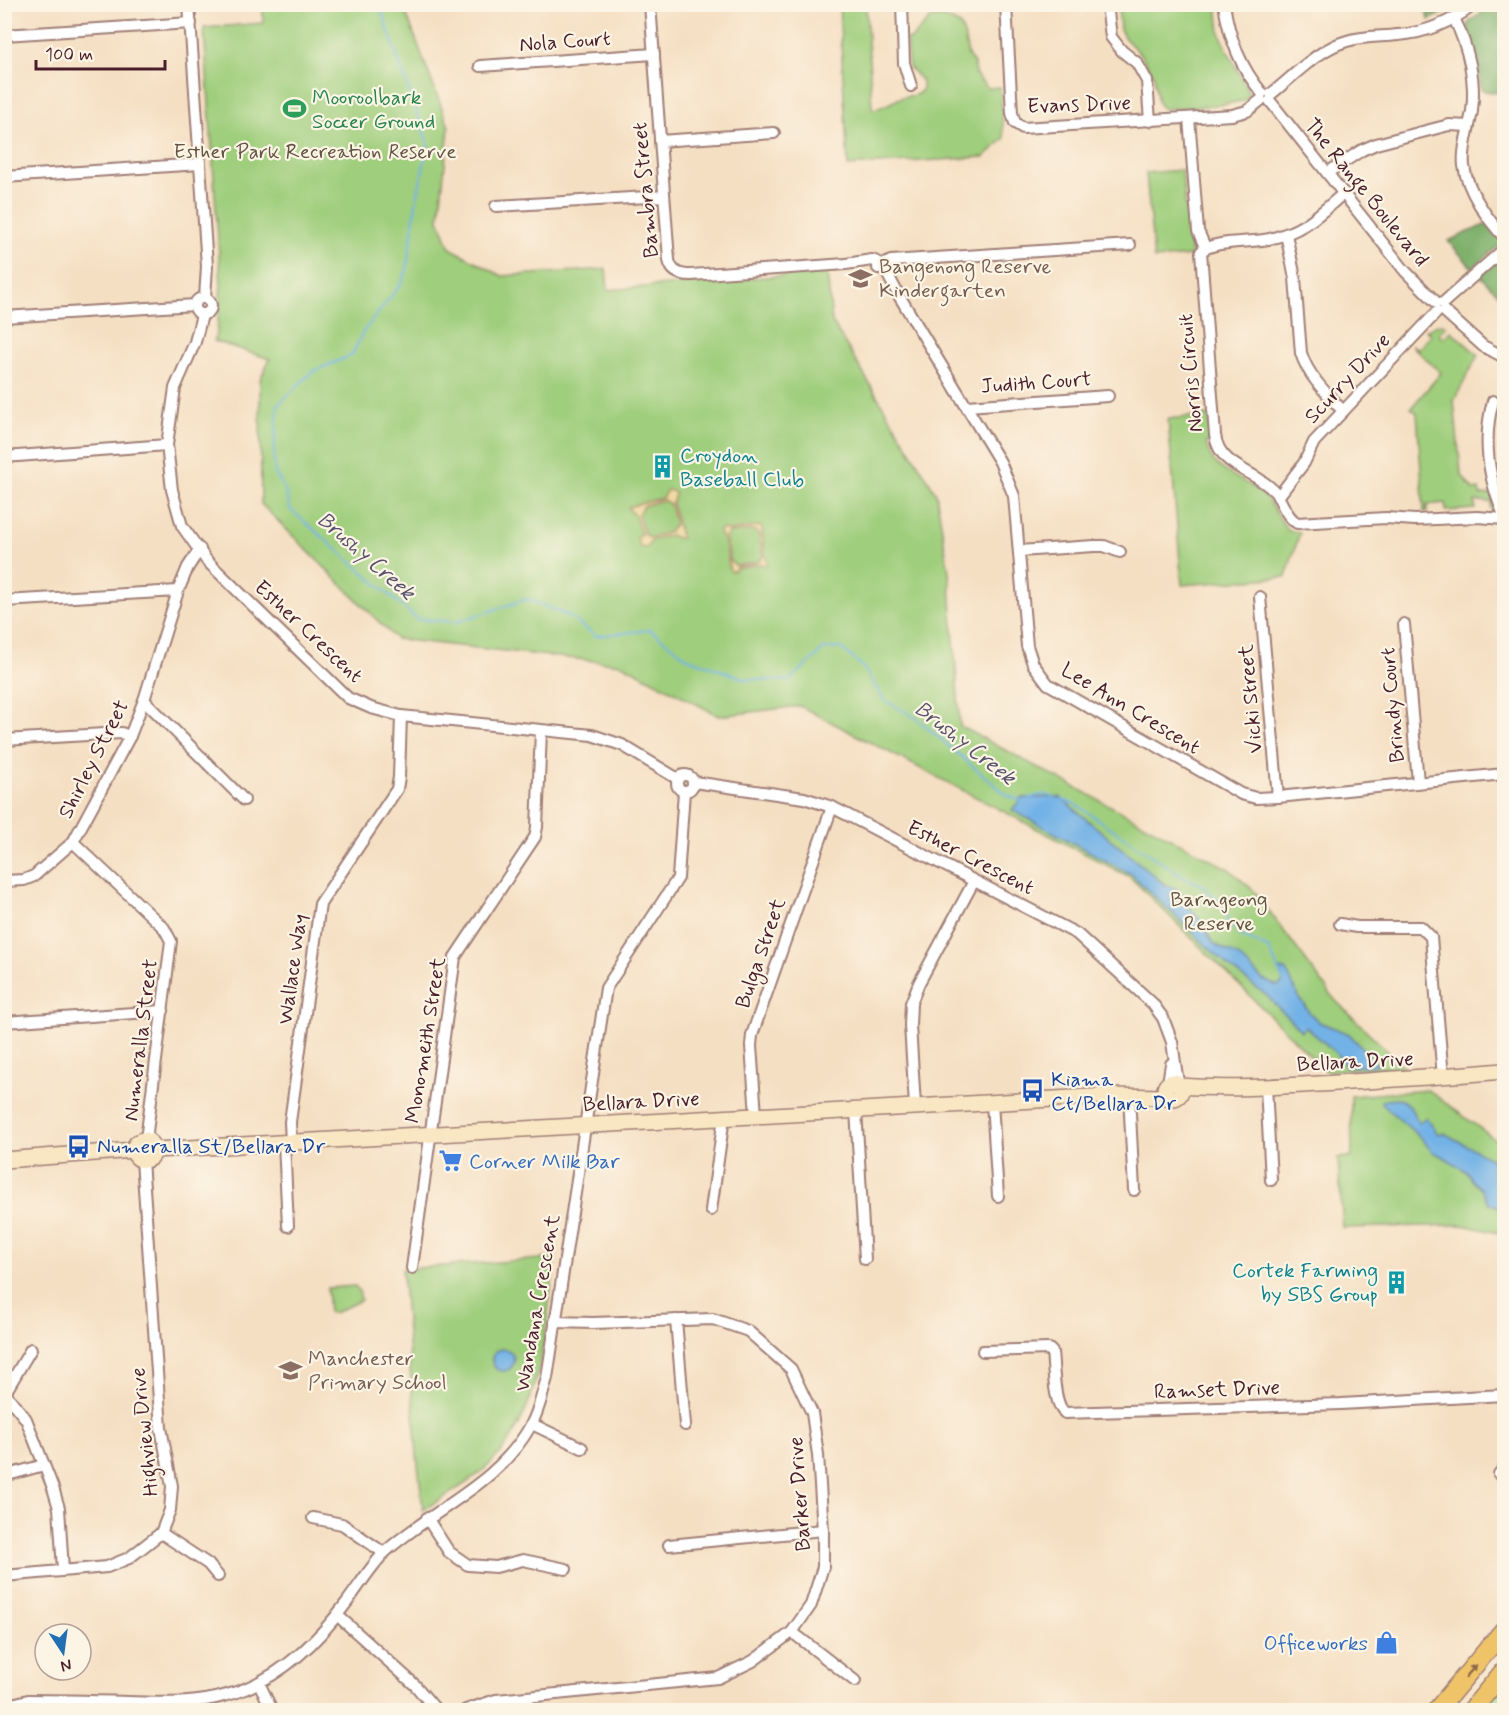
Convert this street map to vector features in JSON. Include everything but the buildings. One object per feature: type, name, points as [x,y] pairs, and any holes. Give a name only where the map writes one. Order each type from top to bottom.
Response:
[{"type":"highway","points":[[1437,1710],[1504,1630]]},
{"type":"highway","points":[[1472,1710],[1504,1671]]},
{"type":"main road","name":"Bellara Drive","points":[[4,1160],[144,1150],[1130,1095],[1173,1088],[1266,1087],[1443,1077],[1504,1071]]},
{"type":"street","points":[[189,4],[207,266],[205,298]]},
{"type":"street","name":"Bambra Street","points":[[650,4],[670,264],[672,269],[680,274],[846,264],[872,260],[880,266],[891,261],[1130,245]]},
{"type":"street","points":[[902,4],[904,63],[911,87]]},
{"type":"street","name":"Evans Drive","points":[[1006,4],[1012,113],[1018,126],[1029,129],[1240,113],[1266,97]]},
{"type":"street","points":[[1107,4],[1111,37],[1122,51],[1137,63],[1147,81],[1150,121]]},
{"type":"street","name":"The Range Boulevard","points":[[1224,4],[1233,43],[1240,61],[1266,97],[1405,271],[1440,307],[1484,346],[1504,357]]},
{"type":"street","points":[[1266,97],[1321,54],[1339,44],[1358,39],[1418,32],[1441,25],[1475,4]]},
{"type":"street","points":[[1454,18],[1461,32],[1472,75],[1473,103],[1464,160],[1465,174],[1488,218],[1504,237]]},
{"type":"street","points":[[4,36],[191,23]]},
{"type":"street","name":"Nola Court","points":[[480,66],[654,54]]},
{"type":"street","points":[[1189,118],[1198,231],[1205,247],[1283,235],[1300,228],[1346,195]]},
{"type":"street","points":[[1330,175],[1352,157],[1368,148],[1449,125],[1469,126]]},
{"type":"street","points":[[660,141],[774,133]]},
{"type":"street","points":[[4,177],[200,164]]},
{"type":"street","points":[[496,206],[664,196]]},
{"type":"street","points":[[1283,235],[1295,278],[1301,353],[1304,362],[1313,378],[1345,408]]},
{"type":"street","name":"Norris Circuit","points":[[1205,247],[1200,257],[1216,444],[1224,457],[1264,483],[1277,495],[1289,516],[1297,523],[1386,518],[1414,520],[1504,517]]},
{"type":"street","name":"Scurry Drive","points":[[1277,495],[1304,463],[1314,442],[1345,408],[1440,307],[1504,249]]},
{"type":"street","name":"Lee Ann Crescent","points":[[880,266],[967,406],[1011,485],[1027,646],[1033,664],[1048,684],[1240,794],[1256,798],[1504,774]]},
{"type":"street","points":[[205,298],[211,303],[211,309],[202,315],[196,310],[195,305],[199,299],[205,298]]},
{"type":"street","points":[[4,317],[195,305]]},
{"type":"street","name":"Esther Crescent","points":[[202,315],[195,342],[175,388],[167,445],[172,490],[182,526],[207,561],[348,698],[371,708],[401,716],[592,735],[622,745],[678,779]]},
{"type":"street","name":"Judith Court","points":[[967,406],[1108,396]]},
{"type":"street","points":[[1493,400],[1487,427],[1487,456],[1493,485],[1504,517]]},
{"type":"street","points":[[4,457],[167,445]]},
{"type":"street","points":[[1018,551],[1104,546],[1120,552]]},
{"type":"street","name":"Shirley Street","points":[[4,881],[24,880],[34,876],[73,842],[130,736],[144,700],[178,591],[188,567],[200,549]]},
{"type":"street","points":[[4,601],[178,591]]},
{"type":"street","name":"Vicki Street","points":[[1260,597],[1278,796]]},
{"type":"street","name":"Brindy Court","points":[[1404,624],[1418,782]]},
{"type":"street","points":[[144,700],[244,800]]},
{"type":"street","name":"Wallace Way","points":[[288,1226],[287,1142],[321,904],[397,789],[401,716]]},
{"type":"street","name":"Monomeith Street","points":[[412,1268],[455,957],[535,837],[541,731]]},
{"type":"street","points":[[4,740],[121,733],[130,736]]},
{"type":"street","points":[[687,775],[692,777],[694,782],[691,789],[684,791],[678,786],[678,779],[687,775]]},
{"type":"street","name":"Esther Crescent","points":[[694,782],[804,798],[832,807],[1077,934],[1158,1010],[1168,1027],[1173,1054],[1173,1088]]},
{"type":"street","name":"Wandana Crescent","points":[[4,1707],[28,1700],[150,1706],[195,1702],[227,1695],[259,1683],[295,1658],[337,1616],[384,1554],[428,1518],[493,1474],[519,1444],[532,1424],[547,1378],[606,988],[678,878],[684,791]]},
{"type":"street","name":"Bulga Street","points":[[756,1115],[752,1035],[832,807]]},
{"type":"street","name":"Numeralla Street","points":[[73,842],[169,935],[171,948],[144,1150]]},
{"type":"street","points":[[915,1106],[910,1025],[911,1004],[919,983],[974,880]]},
{"type":"street","points":[[1340,924],[1357,927],[1421,927],[1431,937],[1443,1077]]},
{"type":"street","points":[[4,1022],[163,1011]]},
{"type":"street","points":[[1266,1087],[1271,1180]]},
{"type":"street","points":[[1130,1095],[1134,1190]]},
{"type":"street","points":[[992,1102],[998,1196]]},
{"type":"street","points":[[856,1110],[865,1259]]},
{"type":"street","points":[[711,1210],[724,1117]]},
{"type":"street","name":"Highview Drive","points":[[144,1150],[161,1428],[172,1486],[170,1510],[161,1533]]},
{"type":"street","name":"Barker Drive","points":[[466,1710],[495,1700],[718,1678],[753,1661],[792,1632],[811,1605],[823,1567],[818,1455],[812,1413],[791,1369],[748,1331],[713,1319],[555,1322]]},
{"type":"street","points":[[676,1320],[686,1425]]},
{"type":"street","points":[[31,1349],[5,1393],[26,1419],[44,1465],[58,1508],[63,1570]]},
{"type":"street","name":"Ramset Drive","points":[[983,1351],[1048,1349],[1052,1352],[1057,1399],[1061,1410],[1065,1413],[1331,1404],[1504,1395]]},
{"type":"street","points":[[532,1424],[582,1448]]},
{"type":"street","points":[[4,1476],[44,1465]]},
{"type":"street","points":[[313,1518],[342,1524],[384,1554]]},
{"type":"street","points":[[428,1518],[449,1552],[468,1565],[496,1567],[524,1560],[566,1569]]},
{"type":"street","points":[[669,1545],[823,1530]]},
{"type":"street","points":[[4,1576],[107,1567],[141,1551],[161,1533],[208,1564],[218,1576]]},
{"type":"street","points":[[337,1616],[415,1685],[436,1710]]},
{"type":"street","points":[[792,1632],[855,1681]]},
{"type":"street","points":[[259,1683],[272,1710]]},
{"type":"green space","points":[[1425,4],[1459,5],[1429,20]]},
{"type":"green space","points":[[263,5],[403,5],[449,127],[439,219],[450,248],[502,276],[606,269],[608,290],[827,272],[832,322],[936,493],[949,572],[960,726],[1229,869],[1255,892],[1335,1000],[1404,1067],[1326,1071],[1130,877],[800,706],[719,716],[622,664],[396,639],[261,504],[260,380],[270,359],[214,341],[217,332],[221,285],[204,28],[263,23]]},
{"type":"green space","points":[[839,5],[866,5],[872,109],[917,94],[922,90],[922,81],[909,67],[906,39],[911,39],[931,18],[944,17],[960,25],[968,55],[974,64],[975,74],[988,88],[1000,87],[1004,139],[984,157],[848,166]]},
{"type":"green space","points":[[1118,5],[1217,5],[1220,32],[1249,92],[1247,100],[1220,105],[1164,109],[1158,103],[1154,76],[1142,56],[1124,37],[1120,29]]},
{"type":"green space","points":[[1493,5],[1504,5],[1504,94],[1481,90],[1478,60],[1467,27],[1470,21]]},
{"type":"green space","points":[[1182,170],[1192,256],[1154,259],[1146,173]]},
{"type":"green space","points":[[1487,224],[1504,242],[1472,268],[1448,241]]},
{"type":"green space","points":[[1504,254],[1504,299],[1480,276]]},
{"type":"green space","points":[[1444,324],[1446,326],[1439,334],[1443,338],[1451,331],[1478,355],[1454,401],[1461,474],[1473,490],[1479,489],[1480,495],[1492,494],[1498,509],[1491,509],[1491,502],[1475,501],[1475,509],[1446,511],[1445,503],[1427,505],[1427,512],[1424,512],[1417,413],[1411,408],[1441,373],[1411,345],[1418,349],[1431,335],[1425,329],[1429,330],[1434,325]]},
{"type":"green space","points":[[1208,415],[1211,441],[1206,442],[1214,461],[1265,497],[1289,531],[1300,532],[1286,577],[1182,585],[1168,419]]},
{"type":"green space","points":[[1428,1090],[1504,1146],[1504,1234],[1462,1225],[1343,1228],[1338,1158],[1352,1157],[1351,1096]]},
{"type":"green space","points":[[555,1258],[539,1367],[522,1419],[508,1443],[490,1464],[466,1483],[423,1510],[402,1269]]},
{"type":"green space","points":[[355,1286],[361,1300],[329,1313],[327,1288]]},
{"type":"green space","points":[[1504,1680],[1504,1710],[1478,1710]]},
{"type":"sand","points":[[667,490],[675,494],[672,504],[681,538],[670,535],[652,540],[647,548],[640,547],[637,538],[641,534],[635,515],[628,507],[662,498]],"holes":[[[663,500],[670,504],[675,524],[669,532],[650,538],[644,534],[638,514],[643,506]]]},
{"type":"sand","points":[[760,526],[768,563],[730,571],[724,538],[720,536],[719,531],[722,529],[729,531]],"holes":[[[753,530],[759,534],[763,556],[758,562],[736,566],[730,561],[726,536],[729,533]]]},
{"type":"water","points":[[1060,797],[1164,884],[1183,895],[1192,911],[1204,924],[1214,944],[1238,956],[1263,980],[1278,986],[1283,983],[1280,969],[1286,970],[1309,1012],[1319,1022],[1349,1034],[1378,1065],[1346,1067],[1336,1053],[1306,1027],[1301,1031],[1266,995],[1230,968],[1131,874],[1012,810],[1022,798]]},
{"type":"water","points":[[1396,1098],[1408,1105],[1419,1123],[1426,1117],[1438,1134],[1444,1133],[1490,1158],[1504,1181],[1504,1209],[1489,1203],[1482,1190],[1472,1181],[1467,1172],[1432,1152],[1422,1139],[1381,1103],[1381,1101]]},
{"type":"water","points":[[503,1349],[511,1352],[514,1360],[511,1368],[503,1371],[495,1368],[492,1360],[495,1352]]},
{"type":"waterway","name":"Brushy Creek","points":[[379,4],[428,144],[416,203],[407,270],[401,284],[363,332],[352,355],[312,372],[278,405],[274,454],[275,473],[285,490],[290,509],[417,619],[457,622],[527,599],[567,615],[596,636],[650,630],[688,658],[745,679],[789,681],[824,649],[841,648],[863,667],[884,700],[916,718],[1008,796],[1020,800]]},
{"type":"waterway","name":"Brushy Creek","points":[[1029,798],[1044,794],[1055,798]]},
{"type":"waterway","name":"Brushy Creek","points":[[1063,800],[1075,804],[1186,879],[1200,884],[1223,904],[1228,921],[1240,935],[1269,949],[1284,983]]},
{"type":"place","name":"Mooroolbark Soccer Ground","points":[[294,109]]},
{"type":"place","name":"Bangenong Reserve Kindergarten","points":[[861,278]]},
{"type":"place","name":"Croydon Baseball Club","points":[[662,467]]},
{"type":"place","name":"Kiama Ct/Bellara Dr","points":[[1033,1091]]},
{"type":"place","name":"Numeralla St/Bellara Dr","points":[[79,1146]]},
{"type":"place","name":"Corner Milk Bar","points":[[451,1161]]},
{"type":"place","name":"Cortek Farming by SBS Group","points":[[1396,1282]]},
{"type":"place","name":"Manchester Primary School","points":[[290,1370]]},
{"type":"place","name":"Officeworks","points":[[1386,1643]]},
{"type":"park label","name":"Esther Park Recreation Reserve","points":[[315,151]]},
{"type":"park label","name":"Barngeong Reserve","points":[[1219,911]]}]
